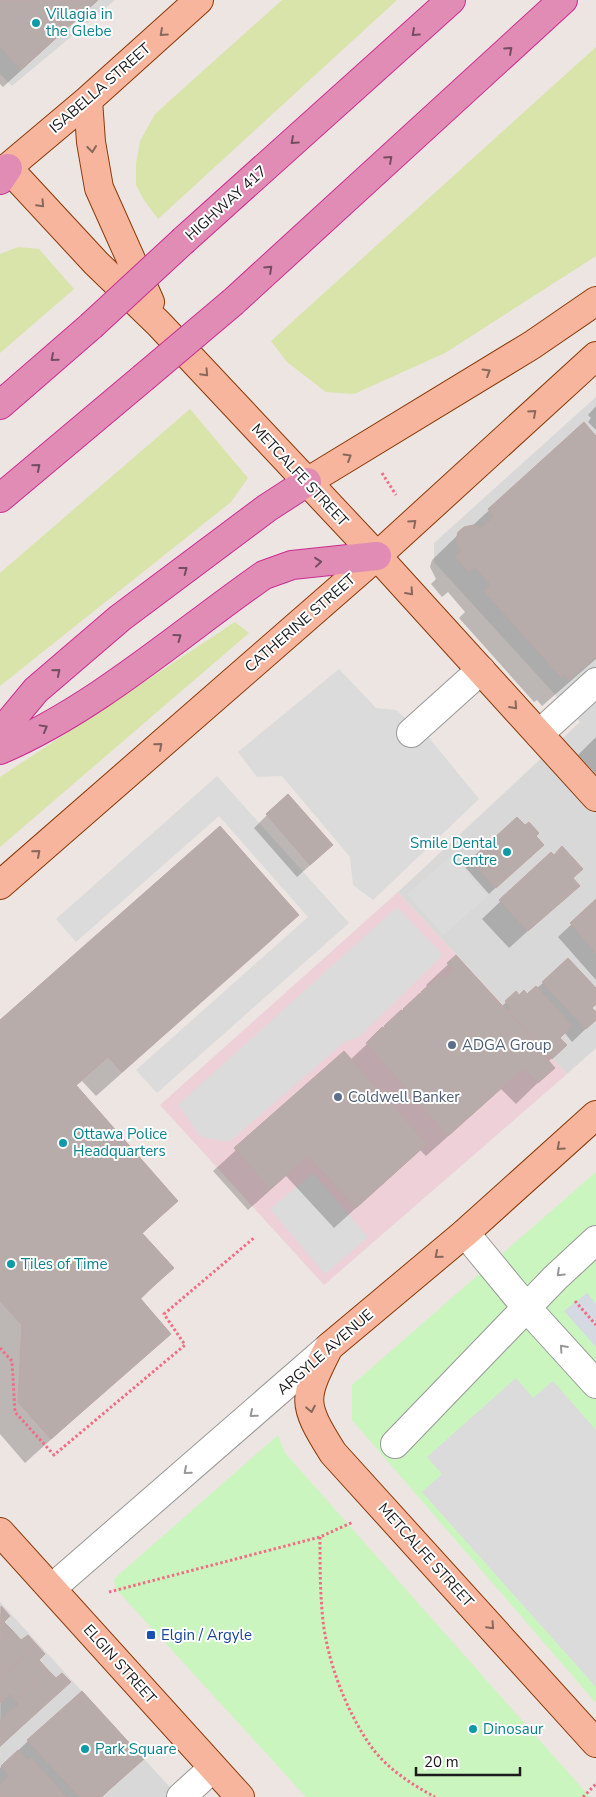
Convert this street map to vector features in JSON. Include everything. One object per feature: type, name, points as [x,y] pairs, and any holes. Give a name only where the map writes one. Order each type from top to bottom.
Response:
[{"type":"highway","name":"HIGHWAY 417","points":[[0,405],[91,326],[451,0]]},
{"type":"highway","points":[[0,498],[233,302],[563,0]]},
{"type":"highway","points":[[0,733],[36,690],[120,618],[267,508],[307,482]]},
{"type":"highway","points":[[0,750],[46,728],[97,696],[264,576],[292,565],[377,556]]},
{"type":"main road","name":"ISABELLA STREET","points":[[2,170],[88,100],[199,0]]},
{"type":"main road","points":[[88,100],[91,142],[99,188],[160,324]]},
{"type":"main road","name":"METCALFE STREET","points":[[2,170],[160,324],[377,556],[596,797]]},
{"type":"main road","points":[[307,482],[532,344],[596,302]]},
{"type":"main road","name":"CATHERINE STREET","points":[[0,885],[377,556],[596,356]]},
{"type":"main road","name":"ARGYLE AVENUE","points":[[329,1347],[465,1233],[596,1115]]},
{"type":"main road","name":"METCALFE STREET","points":[[329,1347],[312,1383],[310,1410],[333,1453],[596,1743]]},
{"type":"main road","name":"ELGIN STREET","points":[[0,1532],[240,1797]]},
{"type":"street","points":[[411,733],[481,670]]},
{"type":"street","points":[[539,734],[596,682]]},
{"type":"street","points":[[465,1233],[526,1307],[596,1384]]},
{"type":"street","points":[[394,1444],[526,1307],[596,1240]]},
{"type":"street","name":"ARGYLE AVENUE","points":[[52,1588],[329,1347]]},
{"type":"street","points":[[181,1797],[213,1768]]},
{"type":"path","points":[[380,470],[400,502]]},
{"type":"path","points":[[0,1348],[12,1361],[14,1412],[54,1455],[185,1345],[164,1314],[255,1237]]},
{"type":"path","points":[[573,1299],[596,1324]]},
{"type":"path","points":[[109,1592],[320,1537],[383,1508]]},
{"type":"path","points":[[320,1537],[323,1623],[333,1669],[370,1746],[389,1765],[416,1787],[435,1797]]},
{"type":"path","points":[[584,1797],[596,1784]]},
{"type":"shaded area","name":"Villagia in the Glebe","points":[[0,0],[115,0],[12,86],[0,74]]},
{"type":"shaded area","points":[[596,397],[596,1048],[567,1074],[398,892],[580,722],[434,562],[434,543]]},
{"type":"shaded area","points":[[339,669],[376,708],[396,710],[430,739],[479,799],[373,900],[353,885],[350,857],[282,776],[257,777],[238,752]]},
{"type":"shaded area","points":[[217,776],[349,923],[157,1093],[136,1070],[308,917],[219,816],[76,942],[56,919]]},
{"type":"shaded area","points":[[452,855],[488,896],[443,935],[407,894]]},
{"type":"shaded area","points":[[398,892],[567,1074],[324,1285],[160,1105]]},
{"type":"shaded area","points":[[397,907],[443,955],[360,1036],[343,1043],[229,1142],[201,1137],[178,1105]]},
{"type":"shaded area","points":[[313,1173],[368,1237],[325,1274],[270,1209]]},
{"type":"shaded area","points":[[587,1293],[596,1304],[596,1347],[564,1311]]},
{"type":"shaded area","points":[[516,1378],[533,1398],[553,1381],[596,1430],[596,1687],[422,1492],[442,1474],[427,1457]]},
{"type":"shaded area","points":[[0,1602],[179,1797],[0,1797]]},
{"type":"green space","points":[[282,0],[397,0],[158,219],[136,185],[136,164],[140,141],[155,114]]},
{"type":"green space","points":[[596,47],[596,256],[445,353],[354,394],[326,392],[287,362],[271,341]]},
{"type":"green space","points":[[18,247],[39,249],[74,289],[0,353],[0,254]]},
{"type":"green space","points":[[190,409],[248,478],[231,502],[0,686],[0,573]]},
{"type":"green space","points":[[235,622],[249,633],[0,847],[0,777]]},
{"type":"green space","points":[[596,1172],[596,1703],[352,1420],[352,1385]]},
{"type":"green space","points":[[278,1435],[285,1453],[590,1797],[306,1797],[116,1589],[115,1578]]},
{"type":"building","name":"Villagia in the Glebe","points":[[0,0],[98,0],[21,70],[0,46]]},
{"type":"building","points":[[584,422],[596,436],[596,657],[569,680],[564,674],[561,677],[484,591],[491,585],[475,567],[469,572],[456,557],[461,552],[456,540],[458,532],[464,527],[473,525],[481,528],[494,517],[488,509]]},
{"type":"building","points":[[288,794],[333,845],[310,865],[266,814]]},
{"type":"building","name":"Smile Dental Centre","points":[[517,817],[525,825],[529,822],[539,833],[536,836],[544,845],[496,888],[470,860]]},
{"type":"building","name":"Ottawa Police Headquarters","points":[[220,826],[299,915],[122,1072],[108,1057],[76,1085],[178,1201],[142,1233],[174,1268],[140,1298],[171,1334],[51,1439],[18,1402],[22,1325],[0,1301],[0,1020]]},
{"type":"building","points":[[562,846],[583,869],[573,878],[580,886],[528,931],[499,900],[551,852],[554,855]]},
{"type":"building","points":[[596,899],[596,953],[570,923]]},
{"type":"building","name":"ADGA Group","points":[[456,955],[543,1050],[541,1052],[555,1068],[538,1083],[523,1069],[448,1136],[366,1043],[382,1027],[387,1029],[384,1026],[401,1010],[406,1012],[403,1009],[420,993],[424,995],[421,992],[439,976],[442,979],[453,970],[447,963]]},
{"type":"building","points":[[568,958],[596,988],[596,1004],[592,1008],[596,1012],[596,1020],[586,1029],[542,982]]},
{"type":"building","points":[[536,986],[572,1026],[560,1038],[567,1045],[552,1059],[508,1011],[511,1008],[505,1001],[516,991],[519,995],[524,990],[527,994]]},
{"type":"building","name":"Coldwell Banker","points":[[344,1051],[427,1144],[356,1208],[308,1156],[270,1189],[234,1148]]},
{"type":"building","points":[[1,1606],[10,1616],[4,1622],[12,1630],[0,1642]]},
{"type":"building","points":[[12,1630],[21,1640],[28,1635],[37,1645],[0,1678],[0,1642]]},
{"type":"building","points":[[37,1645],[45,1654],[39,1660],[48,1670],[15,1700],[10,1694],[0,1703],[0,1678]]},
{"type":"building","points":[[48,1670],[56,1678],[62,1673],[71,1682],[0,1746],[0,1721],[19,1704],[15,1700]]},
{"type":"building","name":"Park Square","points":[[82,1691],[144,1759],[101,1797],[80,1797],[27,1740]]},
{"type":"building","points":[[18,1750],[28,1761],[31,1758],[66,1797],[0,1797],[0,1785],[10,1776],[1,1766]]},
{"type":"place","name":"Villagia in the Glebe","points":[[36,23]]},
{"type":"place","name":"Smile Dental Centre","points":[[507,852]]},
{"type":"place","name":"ADGA Group","points":[[452,1045]]},
{"type":"place","name":"Coldwell Banker","points":[[338,1097]]},
{"type":"place","name":"Ottawa Police Headquarters","points":[[63,1143]]},
{"type":"place","name":"Tiles of Time","points":[[11,1264]]},
{"type":"place","name":"Elgin / Argyle","points":[[151,1635]]},
{"type":"place","name":"Dinosaur","points":[[473,1729]]},
{"type":"place","name":"Park Square","points":[[85,1749]]}]
